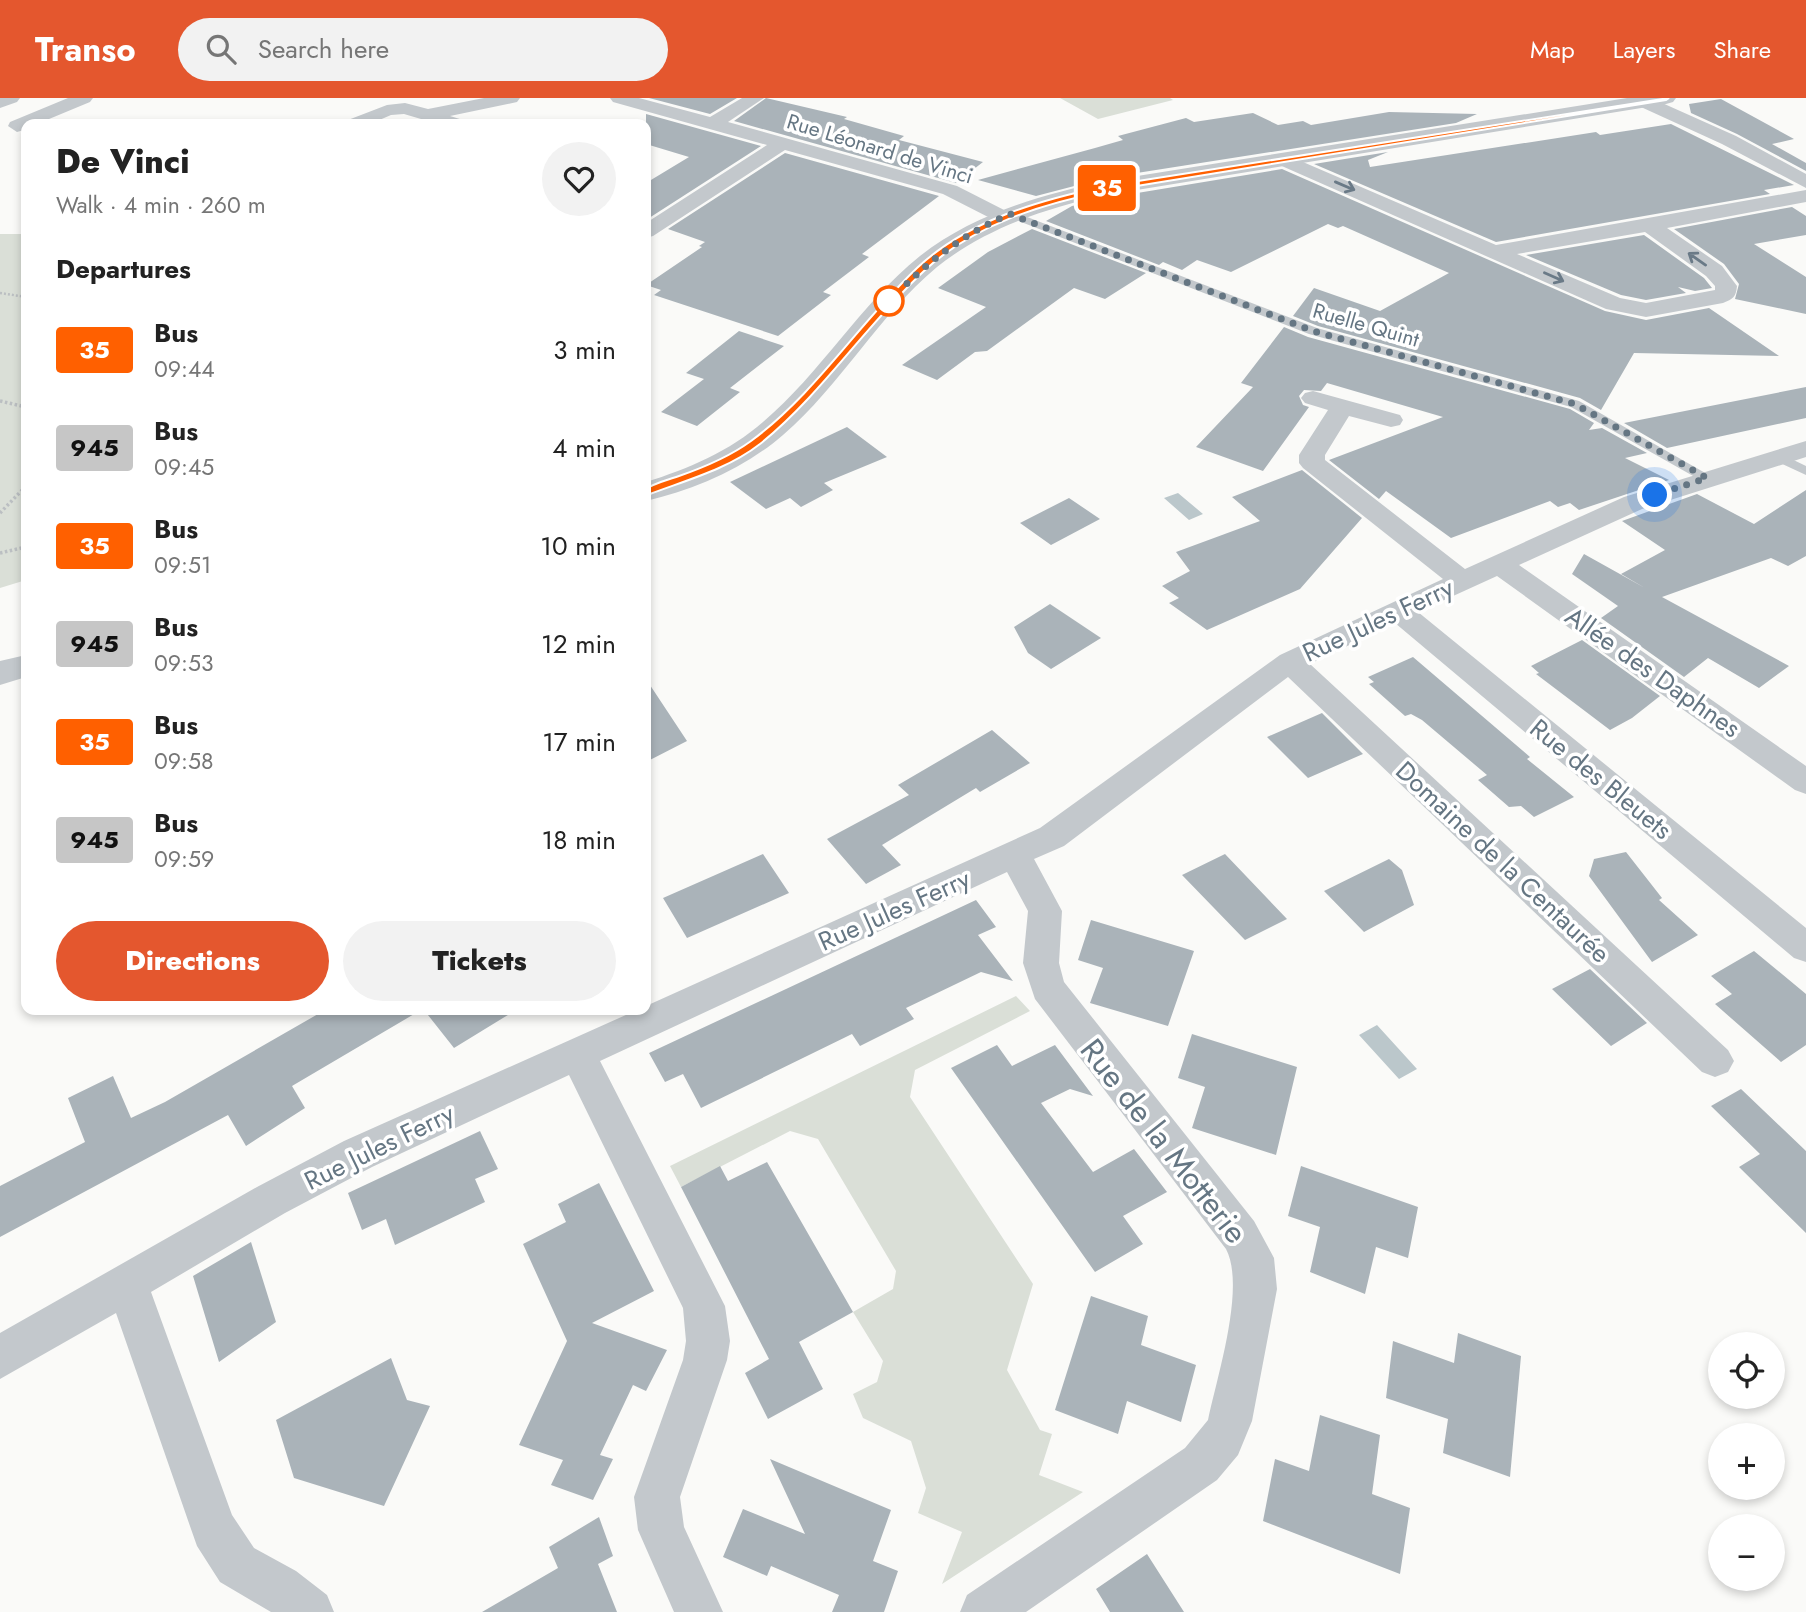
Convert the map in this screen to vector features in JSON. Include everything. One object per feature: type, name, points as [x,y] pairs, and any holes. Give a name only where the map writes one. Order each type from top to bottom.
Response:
[{"type":"street","points":[[0,103],[11,98]]},
{"type":"street","points":[[34,119],[84,98]]},
{"type":"street","points":[[428,115],[511,98]]},
{"type":"street","name":"Rue Léonard de Vinci","points":[[619,98],[950,190],[1007,216]]},
{"type":"street","points":[[712,124],[755,98]]},
{"type":"street","points":[[651,490],[717,466],[773,429],[922,268],[969,235],[1007,216],[1081,193],[1649,99],[1806,182]]},
{"type":"street","points":[[368,119],[396,108],[440,119]]},
{"type":"street","points":[[651,229],[781,144]]},
{"type":"street","points":[[1282,159],[1614,304],[1630,308],[1664,308],[1725,294],[1723,279],[1649,225]]},
{"type":"street","points":[[1496,251],[1806,196]]},
{"type":"street","points":[[1313,398],[1391,420]]},
{"type":"street","points":[[1343,406],[1312,455],[1312,463],[1462,580]]},
{"type":"street","name":"Rue Jules Ferry","points":[[0,1357],[271,1200],[358,1153],[1052,837],[1083,817],[1290,662],[1396,610],[1633,503],[1707,478],[1797,459]]},
{"type":"street","name":"Allée des Daphnes","points":[[1499,564],[1806,782]]},
{"type":"street","name":"Rue des Bleuets","points":[[1396,610],[1806,948]]},
{"type":"street","name":"Domaine de la Centaurée","points":[[1290,662],[1715,1061]]},
{"type":"street","points":[[0,673],[21,667]]},
{"type":"street","name":"Rue de la Motterie","points":[[984,1612],[1201,1464],[1214,1452],[1224,1438],[1230,1421],[1256,1289],[1253,1258],[1240,1235],[1048,988],[1041,963],[1045,911],[1015,855]]},
{"type":"street","points":[[577,1054],[704,1306],[708,1341],[705,1360],[661,1483],[657,1513],[660,1530],[699,1612]]},
{"type":"street","points":[[127,1284],[214,1529],[237,1565],[279,1588],[310,1612]]},
{"type":"lane","name":"Ruelle Quint","points":[[1007,216],[1313,331],[1575,404],[1707,478]]},
{"type":"path","points":[[0,293],[21,296]]},
{"type":"path","points":[[0,401],[21,406]]},
{"type":"path","points":[[0,513],[21,491]]},
{"type":"path","points":[[0,553],[21,548]]},
{"type":"shaded area","points":[[1060,98],[1170,98],[1173,100],[1098,119]]},
{"type":"shaded area","points":[[0,234],[21,234],[21,582],[0,588]]},
{"type":"shaded area","points":[[1178,493],[1203,514],[1189,520],[1164,498]]},
{"type":"shaded area","points":[[1016,996],[1030,1011],[915,1070],[910,1097],[1033,1284],[1007,1370],[1040,1430],[1052,1434],[1039,1475],[1083,1492],[942,1584],[962,1532],[918,1513],[926,1488],[911,1441],[863,1418],[853,1394],[877,1382],[883,1361],[853,1312],[893,1289],[896,1271],[818,1139],[790,1131],[681,1187],[670,1166]]},
{"type":"shaded area","points":[[1377,1025],[1417,1069],[1399,1079],[1359,1035]]},
{"type":"building","points":[[649,98],[737,98],[710,114]]},
{"type":"building","points":[[766,98],[847,117],[844,119],[904,136],[899,140],[983,162],[956,183],[734,121]]},
{"type":"building","points":[[1721,99],[1794,139],[1772,144],[1806,163],[1806,171],[1691,113],[1689,104]]},
{"type":"building","points":[[1389,112],[1477,114],[1456,123],[1105,178],[1036,196],[978,180],[1123,140],[1118,136],[1186,118],[1194,122],[1253,113],[1278,125],[1303,121],[1311,125]]},
{"type":"building","points":[[646,114],[761,146],[651,217],[651,180],[689,157],[651,146],[651,119],[646,119]]},
{"type":"building","points":[[1671,124],[1794,185],[1764,190],[1770,194],[1496,242],[1314,164],[1388,152],[1368,160],[1370,167],[1596,132],[1600,135]]},
{"type":"building","points":[[785,153],[939,196],[862,254],[869,257],[823,292],[831,295],[778,336],[654,295],[661,290],[651,287],[651,282],[702,247],[699,246],[705,242],[668,229]]},
{"type":"building","points":[[1282,169],[1605,311],[1646,320],[1709,308],[1779,356],[1634,353],[1601,410],[1580,398],[1318,326],[1293,316],[1314,288],[1380,311],[1449,273],[1343,226],[1338,228],[1328,224],[1231,272],[1197,260],[1182,270],[1163,262],[1159,265],[1046,221],[1072,206],[1107,198]]},
{"type":"building","points":[[1792,207],[1806,216],[1806,235],[1754,244],[1806,277],[1806,314],[1735,299],[1739,284],[1724,264],[1674,229]]},
{"type":"building","points":[[1032,229],[1146,273],[1105,299],[1074,288],[987,351],[975,352],[937,380],[902,365],[986,307],[938,288],[988,252]]},
{"type":"building","points":[[1644,235],[1704,278],[1712,288],[1695,291],[1678,287],[1686,293],[1646,300],[1621,295],[1526,255]]},
{"type":"building","points":[[1284,327],[1308,337],[1570,409],[1594,423],[1589,430],[1602,428],[1647,453],[1625,458],[1669,480],[1579,510],[1570,503],[1558,507],[1550,501],[1451,538],[1386,491],[1379,499],[1329,460],[1443,417],[1327,383],[1321,391],[1304,390],[1299,396],[1303,405],[1309,407],[1263,471],[1196,447],[1253,387],[1241,383]]},
{"type":"building","points":[[739,331],[784,346],[730,388],[740,392],[697,426],[661,412],[704,379],[686,373]]},
{"type":"building","points":[[1806,387],[1806,418],[1667,448],[1624,423]]},
{"type":"building","points":[[847,427],[887,457],[824,483],[833,490],[801,507],[790,498],[766,509],[730,482]]},
{"type":"building","points":[[1302,470],[1362,518],[1300,589],[1207,630],[1169,603],[1179,598],[1162,586],[1190,571],[1176,552],[1260,521],[1232,497]]},
{"type":"building","points":[[1806,490],[1806,556],[1788,566],[1771,558],[1662,597],[1789,666],[1759,688],[1708,658],[1684,677],[1601,618],[1618,606],[1572,574],[1584,554],[1645,588],[1621,574],[1665,550],[1622,521],[1697,494],[1754,524]]},
{"type":"building","points":[[1069,498],[1100,519],[1051,545],[1020,523]]},
{"type":"building","points":[[1050,604],[1101,638],[1051,669],[1028,653],[1014,627]]},
{"type":"building","points":[[1582,640],[1660,696],[1632,718],[1610,730],[1536,674],[1539,673],[1531,666]]},
{"type":"building","points":[[1413,657],[1530,757],[1527,759],[1574,797],[1534,817],[1521,806],[1509,807],[1478,780],[1487,775],[1422,720],[1411,714],[1405,716],[1369,684],[1374,682],[1368,677]]},
{"type":"building","points":[[651,687],[687,741],[651,759]]},
{"type":"building","points":[[1322,713],[1363,754],[1308,778],[1267,737]]},
{"type":"building","points":[[992,730],[1030,763],[980,792],[976,788],[882,845],[901,865],[866,884],[827,839],[909,795],[898,785]]},
{"type":"building","points":[[1626,852],[1662,898],[1659,900],[1698,935],[1652,962],[1589,876],[1594,859]]},
{"type":"building","points":[[763,854],[789,893],[687,938],[663,898]]},
{"type":"building","points":[[1225,854],[1287,919],[1245,940],[1182,875]]},
{"type":"building","points":[[1389,859],[1402,870],[1414,905],[1364,932],[1324,891]]},
{"type":"building","points":[[976,900],[996,927],[978,935],[1013,981],[981,972],[906,1008],[914,1019],[860,1046],[852,1034],[701,1108],[683,1074],[665,1082],[649,1053]]},
{"type":"building","points":[[1091,920],[1194,951],[1168,1026],[1090,1003],[1103,968],[1078,960]]},
{"type":"building","points":[[1754,951],[1806,994],[1806,1045],[1781,1062],[1715,1004],[1732,994],[1711,976]]},
{"type":"building","points":[[1590,969],[1647,1023],[1611,1046],[1552,989]]},
{"type":"building","points":[[316,1015],[413,1015],[292,1086],[305,1108],[246,1146],[228,1115],[0,1237],[0,1186],[85,1142],[68,1098],[113,1076],[131,1118],[165,1102]]},
{"type":"building","points":[[428,1015],[508,1015],[454,1048]]},
{"type":"building","points":[[1192,1034],[1297,1067],[1276,1155],[1192,1128],[1205,1087],[1178,1078]]},
{"type":"building","points":[[997,1045],[1012,1066],[1055,1045],[1093,1096],[1070,1089],[1041,1103],[1093,1172],[1134,1149],[1167,1192],[1123,1216],[1143,1244],[1095,1272],[951,1068]]},
{"type":"building","points":[[1741,1089],[1806,1151],[1806,1233],[1739,1167],[1760,1154],[1711,1106]]},
{"type":"building","points":[[480,1131],[498,1169],[475,1179],[485,1202],[395,1245],[386,1219],[362,1230],[348,1193]]},
{"type":"building","points":[[767,1162],[853,1312],[799,1342],[823,1389],[768,1419],[745,1373],[769,1359],[681,1187],[720,1166],[728,1181]]},
{"type":"building","points":[[1301,1166],[1418,1207],[1408,1258],[1376,1247],[1365,1294],[1310,1272],[1320,1227],[1288,1216]]},
{"type":"building","points":[[599,1183],[654,1291],[592,1323],[667,1350],[646,1391],[633,1385],[600,1455],[613,1459],[593,1500],[551,1485],[563,1460],[519,1445],[567,1341],[523,1244],[566,1222],[558,1204]]},
{"type":"building","points":[[251,1242],[276,1322],[219,1362],[193,1276]]},
{"type":"building","points":[[1091,1296],[1148,1316],[1141,1345],[1196,1365],[1181,1422],[1127,1401],[1118,1434],[1055,1410]]},
{"type":"building","points":[[1458,1333],[1521,1356],[1510,1477],[1443,1453],[1448,1419],[1386,1398],[1393,1341],[1454,1363]]},
{"type":"building","points":[[391,1358],[407,1400],[430,1406],[384,1506],[294,1478],[276,1420]]},
{"type":"building","points":[[1320,1415],[1380,1435],[1372,1494],[1410,1508],[1400,1574],[1263,1521],[1275,1459],[1309,1471]]},
{"type":"building","points":[[770,1459],[891,1510],[873,1561],[898,1571],[884,1612],[832,1612],[839,1595],[771,1566],[767,1576],[723,1557],[743,1509],[805,1534]]},
{"type":"building","points":[[599,1517],[613,1556],[598,1564],[617,1612],[482,1612],[558,1568],[549,1547]]},
{"type":"building","points":[[1147,1554],[1184,1612],[1110,1612],[1096,1589]]},
{"type":"bus line","name":"35","points":[[651,490],[717,466],[773,429],[913,276],[942,252],[1010,214],[1062,197],[1106,188],[1666,98]]},
{"type":"route","points":[[889,301],[885,306],[913,276],[942,252],[1010,214],[1313,331],[1575,404],[1707,478],[1655,495]]}]
